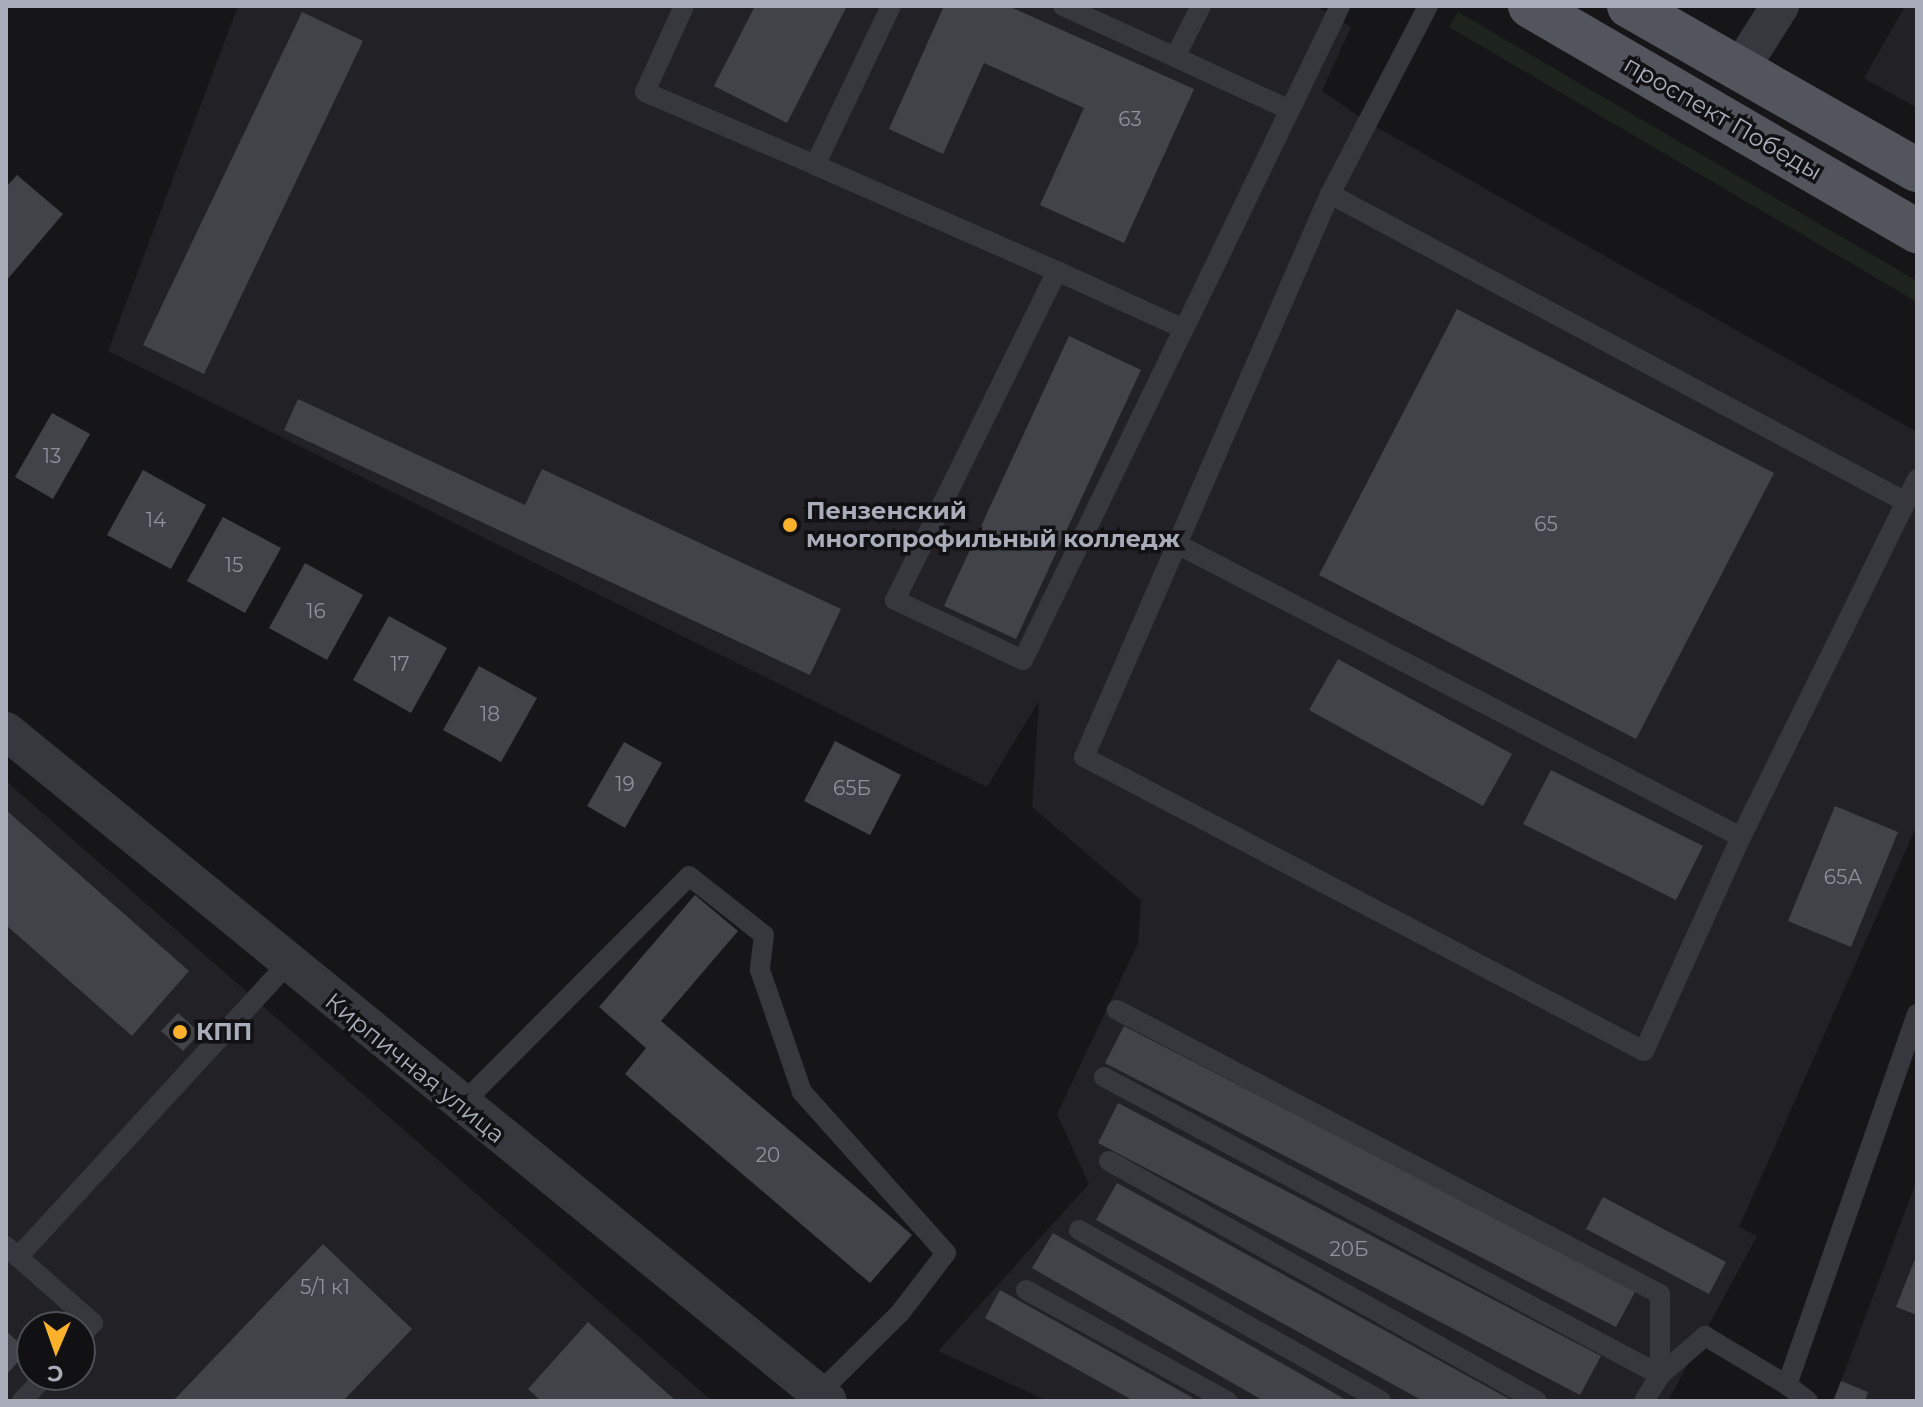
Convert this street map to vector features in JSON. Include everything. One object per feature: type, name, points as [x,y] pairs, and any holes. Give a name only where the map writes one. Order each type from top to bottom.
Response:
[{"type":"main road","name":"проспект Победы","points":[[1530,6],[1917,231]]},
{"type":"main road","name":"проспект Победы","points":[[1629,6],[1917,170]]},
{"type":"street","points":[[1740,69],[1780,6]]},
{"type":"street","name":"Кирпичная улица","points":[[6,731],[287,964],[824,1397]]},
{"type":"lane","points":[[684,6],[645,92],[1184,329]]},
{"type":"lane","points":[[815,165],[891,6]]},
{"type":"lane","points":[[1063,6],[1290,110]]},
{"type":"lane","points":[[1175,57],[1201,6]]},
{"type":"lane","points":[[1057,271],[895,600],[1023,660],[1340,6]]},
{"type":"lane","points":[[1428,6],[1330,194],[1084,757],[1644,1051],[1741,837],[1917,479]]},
{"type":"lane","points":[[1330,194],[1904,501]]},
{"type":"lane","points":[[1175,543],[1741,837]]},
{"type":"lane","points":[[461,1105],[689,876],[764,935],[760,970],[802,1092],[946,1253],[900,1313],[824,1397]]},
{"type":"lane","points":[[80,1311],[12,1251],[287,964]]},
{"type":"lane","points":[[1117,1010],[1660,1294],[1660,1375]]},
{"type":"lane","points":[[1787,1385],[1917,1014]]},
{"type":"lane","points":[[1104,1077],[1660,1375]]},
{"type":"lane","points":[[1109,1161],[1536,1401]]},
{"type":"lane","points":[[1079,1230],[1381,1401]]},
{"type":"lane","points":[[1026,1290],[1227,1401]]},
{"type":"lane","points":[[1644,1401],[1660,1375],[1705,1336],[1808,1401]]},
{"type":"shaded area","points":[[238,6],[1316,6],[1351,27],[1322,91],[1369,123],[1917,432],[1917,825],[1739,1227],[1757,1236],[1668,1401],[1048,1401],[938,1351],[1089,1184],[1057,1114],[1138,943],[1141,900],[1032,807],[1039,701],[987,787],[108,351]]},
{"type":"shaded area","points":[[1905,6],[1917,6],[1917,108],[1864,78]]},
{"type":"shaded area","points":[[1458,12],[1917,281],[1917,302],[1449,27]]},
{"type":"shaded area","points":[[6,781],[712,1401],[6,1401]]},
{"type":"shaded area","points":[[1917,1180],[1917,1401],[1833,1401],[1841,1381]]},
{"type":"building","points":[[755,6],[847,6],[787,123],[714,86]]},
{"type":"building","points":[[944,6],[1008,6],[1194,89],[1124,243],[1040,205],[1084,108],[984,63],[943,154],[889,129]]},
{"type":"building","points":[[302,12],[363,41],[204,374],[143,345]]},
{"type":"building","points":[[17,175],[63,214],[6,281],[6,187]]},
{"type":"building","points":[[1457,309],[1774,473],[1636,739],[1319,575]]},
{"type":"building","points":[[1069,336],[1141,370],[1016,639],[944,606]]},
{"type":"building","points":[[298,399],[525,505],[542,469],[841,609],[810,675],[284,430]]},
{"type":"building","points":[[52,413],[90,434],[53,499],[15,477]]},
{"type":"building","points":[[143,470],[206,505],[171,569],[107,535]]},
{"type":"building","points":[[223,517],[281,548],[245,613],[187,581]]},
{"type":"building","points":[[305,563],[363,595],[327,660],[269,628]]},
{"type":"building","points":[[389,616],[447,648],[411,713],[353,680]]},
{"type":"building","points":[[1338,659],[1512,754],[1483,806],[1309,710]]},
{"type":"building","points":[[479,666],[537,698],[501,762],[443,730]]},
{"type":"building","points":[[835,741],[901,775],[870,835],[804,801]]},
{"type":"building","points":[[624,742],[662,763],[625,828],[587,806]]},
{"type":"building","points":[[1551,770],[1703,846],[1676,900],[1523,824]]},
{"type":"building","points":[[1835,806],[1898,832],[1851,947],[1788,921]]},
{"type":"building","points":[[6,810],[189,971],[132,1036],[6,925]]},
{"type":"building","points":[[695,895],[738,931],[661,1021],[912,1235],[870,1283],[625,1074],[646,1048],[599,1007]]},
{"type":"building","name":"КПП","points":[[178,1013],[200,1033],[183,1051],[161,1031]]},
{"type":"building","points":[[1124,1026],[1636,1290],[1616,1327],[1105,1063]]},
{"type":"building","points":[[1118,1103],[1601,1356],[1580,1395],[1098,1143]]},
{"type":"building","points":[[1117,1183],[1513,1401],[1423,1401],[1096,1220]]},
{"type":"building","points":[[1603,1197],[1726,1262],[1709,1294],[1586,1229]]},
{"type":"building","points":[[1053,1233],[1348,1401],[1264,1401],[1032,1268]]},
{"type":"building","points":[[323,1244],[412,1329],[343,1401],[173,1401]]},
{"type":"building","points":[[1917,1254],[1917,1315],[1896,1307]]},
{"type":"building","points":[[1000,1290],[1193,1398],[1191,1401],[1134,1401],[985,1318]]},
{"type":"building","points":[[588,1322],[676,1401],[541,1401],[528,1389]]},
{"type":"building","points":[[6,1331],[16,1340],[16,1364],[6,1375]]},
{"type":"building","points":[[1841,1381],[1868,1392],[1865,1401],[1834,1399]]},
{"type":"place","name":"Пензенский многопрофильный колледж","points":[[790,525]]},
{"type":"place","name":"КПП","points":[[180,1032]]}]
